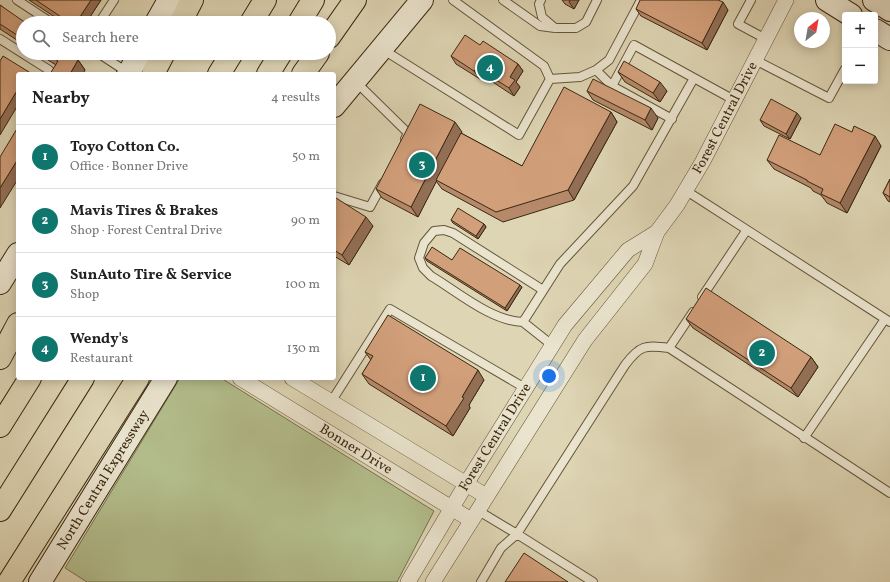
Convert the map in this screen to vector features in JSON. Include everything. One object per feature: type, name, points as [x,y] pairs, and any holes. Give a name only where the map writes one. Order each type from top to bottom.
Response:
[{"type":"highway","points":[[184,16],[192,0]]},
{"type":"highway","points":[[255,16],[265,0]]},
{"type":"highway","points":[[303,16],[313,0]]},
{"type":"highway","points":[[336,27],[355,0]]},
{"type":"highway","points":[[154,72],[160,60]]},
{"type":"highway","points":[[220,72],[228,60]]},
{"type":"highway","points":[[269,72],[277,60]]},
{"type":"highway","points":[[304,72],[313,60]]},
{"type":"highway","points":[[0,358],[16,328]]},
{"type":"highway","points":[[0,426],[29,380]]},
{"type":"highway","points":[[0,510],[82,380]]},
{"type":"highway","points":[[9,582],[137,380]]},
{"type":"main road","points":[[160,16],[169,0]]},
{"type":"main road","points":[[336,103],[422,0]]},
{"type":"main road","points":[[827,0],[846,12]]},
{"type":"main road","points":[[874,0],[890,10]]},
{"type":"main road","points":[[878,32],[890,39]]},
{"type":"main road","points":[[130,72],[136,60]]},
{"type":"main road","points":[[0,283],[16,257]]},
{"type":"main road","name":"North Central Expressway","points":[[43,581],[165,380]]},
{"type":"street","name":"Forest Central Drive","points":[[433,582],[585,340],[645,264],[657,232],[685,190],[786,0]]},
{"type":"street","name":"Forest Central Drive","points":[[408,582],[451,508],[565,325],[628,250],[657,232]]},
{"type":"street","name":"Bonner Drive","points":[[243,380],[451,508],[474,515]]},
{"type":"street","name":"Bonner Drive","points":[[298,380],[486,496]]},
{"type":"lane","points":[[17,0],[41,16]]},
{"type":"lane","points":[[104,16],[114,0]]},
{"type":"lane","points":[[453,0],[544,66],[550,79]]},
{"type":"lane","points":[[503,0],[540,26],[555,28],[576,28],[586,22],[597,0]]},
{"type":"lane","points":[[541,0],[539,4],[542,17],[555,28]]},
{"type":"lane","points":[[550,79],[580,77],[596,70],[609,60],[641,0]]},
{"type":"lane","points":[[751,0],[738,24],[766,39]]},
{"type":"lane","points":[[0,39],[16,49]]},
{"type":"lane","points":[[612,86],[634,45],[734,100]]},
{"type":"lane","points":[[381,49],[519,135],[550,79]]},
{"type":"lane","points":[[33,60],[50,72]]},
{"type":"lane","points":[[108,60],[126,72]]},
{"type":"lane","points":[[755,60],[829,98],[842,74]]},
{"type":"lane","points":[[596,70],[612,86],[672,119]]},
{"type":"lane","points":[[523,322],[560,264],[633,186],[694,78]]},
{"type":"lane","points":[[354,80],[408,133],[401,146]]},
{"type":"lane","points":[[336,197],[370,207],[387,174]]},
{"type":"lane","points":[[685,190],[887,320],[804,438]]},
{"type":"lane","points":[[543,290],[453,233],[444,230],[434,231],[424,243],[419,258],[423,268],[431,276],[498,317],[511,322],[523,322],[552,345]]},
{"type":"lane","points":[[669,348],[746,230]]},
{"type":"lane","points":[[331,402],[390,309],[525,388]]},
{"type":"lane","points":[[481,582],[501,548],[517,534],[625,365],[636,350],[651,346],[669,348],[890,493]]},
{"type":"lane","points":[[474,515],[517,534],[593,582]]},
{"type":"green space","points":[[179,380],[224,380],[434,511],[397,582],[87,582],[65,568]]},
{"type":"building","points":[[36,0],[91,0],[81,16],[60,16]]},
{"type":"building","points":[[640,0],[718,0],[723,2],[702,43],[636,9]]},
{"type":"building","points":[[0,5],[16,16],[16,34],[0,24]]},
{"type":"building","points":[[465,35],[480,45],[483,41],[518,64],[510,77],[515,80],[509,88],[477,68],[474,71],[451,56]]},
{"type":"building","points":[[3,56],[29,72],[16,72],[16,92],[0,119],[0,61]]},
{"type":"building","points":[[56,60],[78,60],[71,72],[51,72],[58,61]]},
{"type":"building","points":[[624,61],[660,82],[653,93],[618,72]]},
{"type":"building","points":[[593,79],[651,108],[645,120],[587,91]]},
{"type":"building","points":[[564,87],[611,112],[568,190],[496,212],[436,180],[461,133],[522,166]]},
{"type":"building","points":[[771,99],[797,113],[786,134],[760,120]]},
{"type":"building","points":[[420,104],[455,122],[411,207],[376,189]]},
{"type":"building","points":[[835,124],[852,132],[854,126],[875,136],[840,203],[821,194],[823,189],[767,160],[779,135],[820,155]]},
{"type":"building","points":[[16,130],[16,162],[0,188],[0,157]]},
{"type":"building","points":[[890,179],[890,197],[883,193]]},
{"type":"building","points":[[336,198],[366,217],[342,255],[336,251]]},
{"type":"building","points":[[458,208],[484,224],[476,236],[451,220]]},
{"type":"building","points":[[432,247],[452,260],[460,248],[520,285],[505,308],[425,258]]},
{"type":"building","points":[[706,288],[811,357],[791,388],[686,319]]},
{"type":"building","points":[[388,315],[478,370],[462,397],[464,398],[446,426],[362,374],[373,356],[365,352]]},
{"type":"building","points":[[524,553],[568,582],[505,582]]},
{"type":"place","name":"Wendy's","points":[[490,68]]},
{"type":"place","name":"SunAuto Tire & Service","points":[[422,165]]},
{"type":"place","name":"Mavis Tires & Brakes","points":[[762,353]]},
{"type":"place","name":"Toyo Cotton Co.","points":[[423,378]]}]
